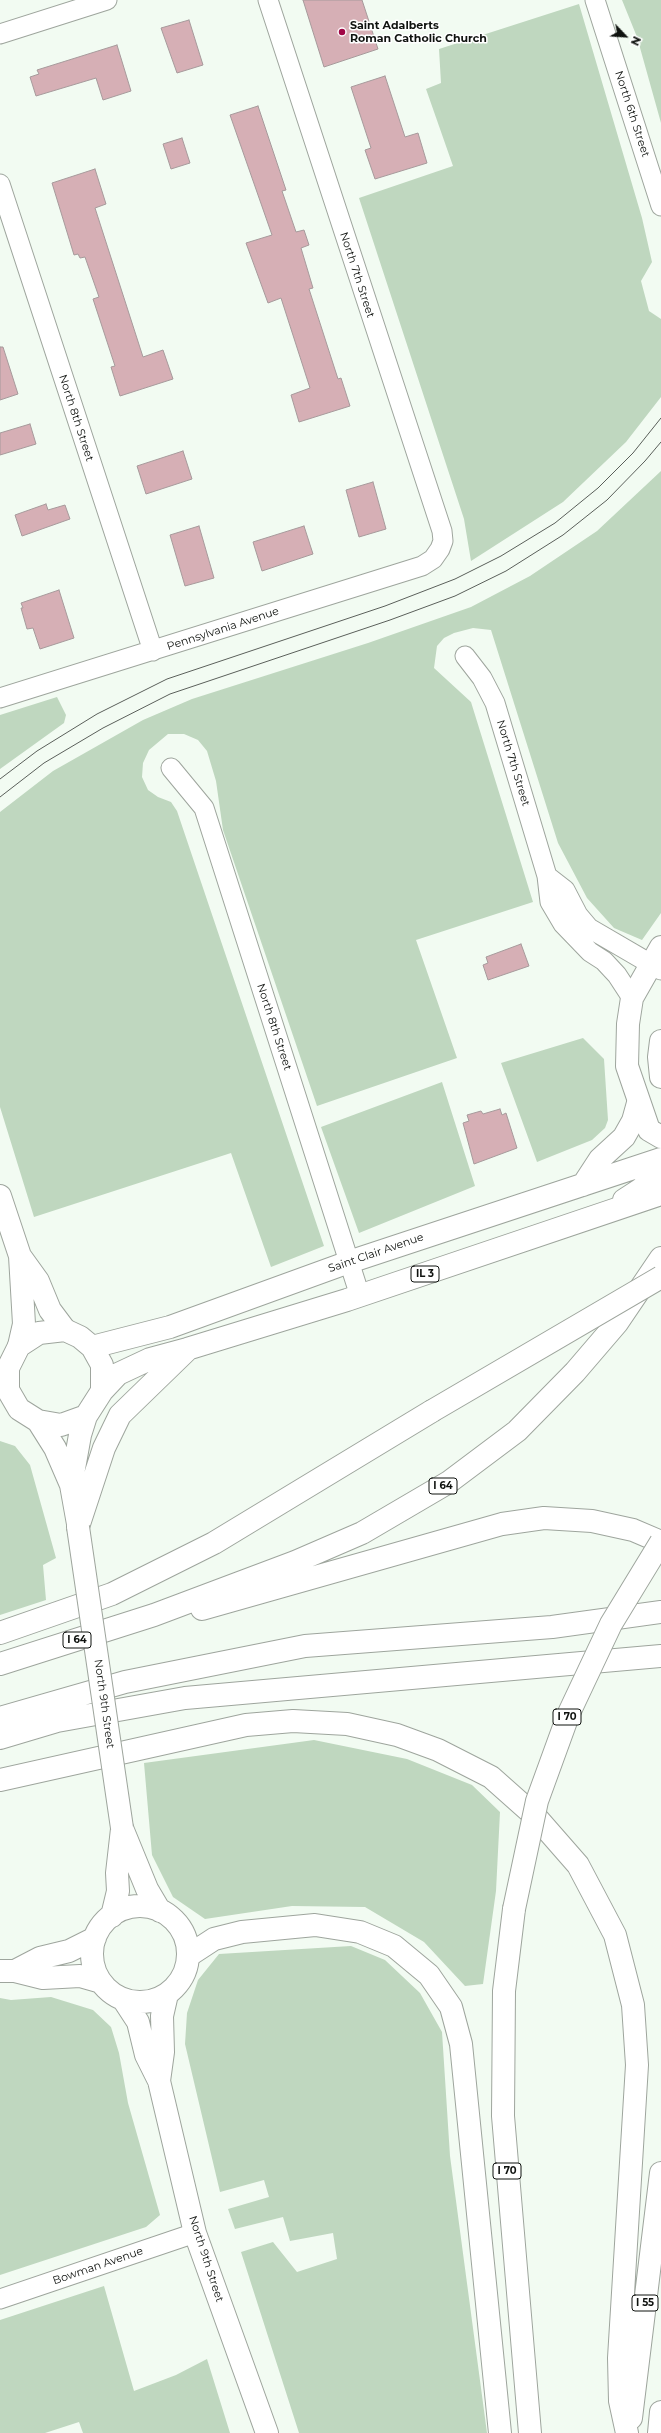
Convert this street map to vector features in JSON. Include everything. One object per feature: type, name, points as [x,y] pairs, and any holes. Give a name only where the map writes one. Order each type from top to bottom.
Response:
[{"type":"main road","points":[[658,960],[632,998],[628,1024],[627,1066],[638,1103],[649,1130],[661,1137]]},
{"type":"main road","points":[[661,1041],[658,1056],[661,1077]]},
{"type":"main road","points":[[583,1185],[600,1159],[624,1137],[633,1121],[638,1103]]},
{"type":"main road","name":"Saint Clair Avenue","points":[[92,1346],[170,1327],[349,1262],[661,1159]]},
{"type":"main road","points":[[610,1210],[641,1189],[661,1168]]},
{"type":"main road","name":"IL 3","points":[[102,1391],[118,1374],[150,1358],[188,1349],[360,1296],[610,1210],[661,1194]]},
{"type":"main road","points":[[0,1196],[20,1256],[24,1324],[19,1346],[4,1372],[8,1390],[9,1409],[38,1422],[61,1426],[86,1416],[102,1391],[102,1365],[92,1346],[80,1337],[64,1330],[39,1333],[19,1346]]},
{"type":"main road","points":[[20,1256],[38,1281],[50,1310],[64,1330]]},
{"type":"main road","name":"I 64","points":[[0,1664],[154,1616],[295,1562],[362,1533],[449,1482],[517,1431],[575,1372],[617,1323],[661,1258]]},
{"type":"main road","points":[[0,1633],[112,1594],[214,1543],[432,1411],[661,1277]]},
{"type":"main road","points":[[78,1527],[104,1448],[120,1415],[188,1349]]},
{"type":"main road","name":"North 9th Street","points":[[71,1485],[80,1435],[86,1416]]},
{"type":"main road","name":"North 9th Street","points":[[38,1422],[54,1448],[71,1485],[78,1527],[122,1828],[118,1891],[112,1916]]},
{"type":"main road","points":[[154,1616],[206,1609],[502,1524],[544,1518],[592,1520],[633,1530],[661,1542]]},
{"type":"main road","name":"I 70","points":[[530,2433],[503,2116],[502,2056],[504,1991],[514,1909],[537,1801],[569,1714],[611,1624],[661,1542]]},
{"type":"main road","points":[[0,1718],[125,1682],[305,1646],[552,1627],[661,1612]]},
{"type":"main road","points":[[0,1738],[57,1721],[185,1698],[661,1656]]},
{"type":"main road","points":[[0,1780],[246,1725],[293,1721],[347,1724],[397,1735],[438,1750],[491,1777],[536,1817],[578,1865],[615,1935],[633,2005],[637,2065],[618,2358],[620,2401],[628,2433]]},
{"type":"main road","name":"North 9th Street","points":[[122,1828],[147,1889],[160,1911]]},
{"type":"main road","points":[[138,1906],[160,1911],[170,1917],[181,1929],[187,1945],[188,1956],[182,1978],[167,1994],[145,2002],[123,1999],[113,1994],[101,1982],[93,1961],[95,1938],[104,1924],[112,1916],[122,1910],[138,1906]]},
{"type":"main road","points":[[188,1956],[214,1939],[242,1932],[315,1925],[360,1932],[394,1946],[429,1976],[450,2007],[461,2044],[500,2433]]},
{"type":"main road","points":[[8,1971],[40,1958],[69,1951],[95,1938]]},
{"type":"main road","points":[[8,1971],[43,1978],[80,1976],[101,1982]]},
{"type":"main road","name":"North 9th Street","points":[[159,2081],[163,2052],[162,2016],[167,1994]]},
{"type":"main road","name":"North 9th Street","points":[[123,1999],[138,2022],[146,2055],[159,2081],[195,2233],[267,2433]]},
{"type":"main road","name":"I 55","points":[[628,2433],[661,2173]]},
{"type":"main road","points":[[659,2433],[661,2412]]},
{"type":"street","points":[[0,34],[107,0]]},
{"type":"street","name":"North 7th Street","points":[[268,0],[442,531],[443,541],[440,549]]},
{"type":"street","name":"North 6th Street","points":[[595,0],[661,206]]},
{"type":"street","name":"North 8th Street","points":[[0,184],[153,651]]},
{"type":"street","name":"Pennsylvania Avenue","points":[[0,698],[422,566],[433,559],[440,549]]},
{"type":"street","name":"North 7th Street","points":[[466,656],[482,678],[495,703],[547,876],[550,902],[563,924],[590,952],[617,975],[632,998]]},
{"type":"street","name":"North 8th Street","points":[[171,768],[204,808],[360,1296]]},
{"type":"street","points":[[547,876],[565,890],[578,915],[589,928],[658,960]]},
{"type":"street","name":"Bowman Avenue","points":[[0,2299],[195,2233]]},
{"type":"green space","points":[[622,0],[661,0],[661,123],[637,37]]},
{"type":"green space","points":[[579,4],[642,218],[652,262],[641,281],[649,311],[661,319],[661,397],[626,442],[563,502],[471,561],[464,519],[359,198],[453,166],[426,89],[441,83],[439,49]]},
{"type":"green space","points":[[661,471],[661,913],[642,940],[614,928],[587,898],[558,843],[491,630],[473,628],[454,633],[444,638],[437,646],[434,668],[471,702],[533,902],[416,940],[457,1058],[317,1106],[223,830],[216,781],[207,751],[198,740],[184,734],[168,734],[149,750],[143,763],[142,777],[148,790],[158,797],[171,802],[177,811],[324,1246],[271,1267],[231,1153],[34,1217],[0,1107],[0,812],[53,771],[143,720],[192,699],[368,643],[471,607],[530,576],[597,531]]},
{"type":"green space","points":[[57,697],[66,715],[64,723],[0,769],[0,715]]},
{"type":"green space","points":[[583,1038],[604,1059],[608,1120],[605,1128],[592,1140],[537,1162],[501,1063]]},
{"type":"green space","points":[[442,1082],[475,1186],[359,1233],[321,1127]]},
{"type":"green space","points":[[0,1441],[15,1446],[30,1465],[56,1558],[43,1565],[46,1600],[0,1615]]},
{"type":"green space","points":[[314,1740],[407,1759],[472,1785],[500,1812],[496,1891],[483,1984],[465,1986],[424,1942],[365,1907],[292,1906],[205,1919],[173,1897],[152,1855],[144,1763]]},
{"type":"green space","points":[[351,1946],[385,1960],[420,1993],[442,2032],[450,2156],[487,2433],[299,2433],[241,2252],[273,2242],[297,2272],[337,2259],[333,2233],[290,2241],[283,2217],[235,2229],[228,2209],[269,2197],[264,2180],[220,2192],[185,2044],[187,2013],[198,1980],[219,1954]]},
{"type":"green space","points":[[51,1997],[93,2010],[111,2027],[119,2053],[128,2103],[160,2215],[146,2227],[0,2275],[0,1998],[11,2000]]},
{"type":"green space","points":[[104,2286],[134,2391],[176,2375],[207,2359],[230,2433],[83,2433],[79,2422],[45,2433],[0,2433],[0,2320]]},
{"type":"building","name":"Saint Adalberts Roman Catholic Church","points":[[303,0],[362,0],[378,49],[324,67]]},
{"type":"building","points":[[189,20],[203,65],[177,73],[161,28]]},
{"type":"building","points":[[117,45],[131,91],[103,100],[96,78],[36,96],[30,77],[39,74],[37,70]]},
{"type":"building","points":[[385,76],[405,137],[418,133],[427,163],[375,179],[365,150],[371,148],[351,87]]},
{"type":"building","points":[[258,106],[286,190],[282,191],[296,232],[304,230],[309,245],[301,248],[313,288],[309,289],[338,379],[341,378],[350,406],[299,422],[291,395],[310,388],[281,298],[268,303],[246,243],[272,235],[230,115]]},
{"type":"building","points":[[182,138],[190,163],[171,169],[163,144]]},
{"type":"building","points":[[95,169],[106,204],[95,208],[143,357],[163,350],[173,379],[120,396],[111,367],[115,366],[93,299],[99,297],[85,257],[80,258],[78,254],[74,255],[52,183]]},
{"type":"building","points":[[0,347],[3,347],[18,394],[0,400]]},
{"type":"building","points":[[30,424],[36,444],[0,455],[0,433]]},
{"type":"building","points":[[183,451],[192,479],[146,494],[137,466]]},
{"type":"building","points":[[373,482],[386,529],[359,537],[346,490]]},
{"type":"building","points":[[46,504],[48,510],[65,505],[70,519],[22,536],[15,515]]},
{"type":"building","points":[[199,526],[214,578],[185,586],[170,535]]},
{"type":"building","points":[[304,526],[313,554],[262,571],[253,542]]},
{"type":"building","points":[[59,590],[74,638],[40,649],[33,628],[27,629],[21,603]]},
{"type":"building","points":[[521,944],[529,966],[488,980],[483,965],[488,963],[486,957]]},
{"type":"building","points":[[500,1109],[502,1115],[506,1113],[517,1148],[474,1164],[463,1123],[469,1121],[467,1115],[481,1111],[483,1114]]},
{"type":"tram line","points":[[0,779],[37,751],[97,714],[167,679],[385,606],[455,579],[501,556],[555,523],[598,488],[633,453],[661,418]]},
{"type":"tram line","points":[[0,797],[44,763],[103,728],[170,694],[390,620],[455,596],[506,571],[563,535],[607,500],[645,461],[661,442]]},
{"type":"place","name":"Saint Adalberts Roman Catholic Church","points":[[342,32]]}]
